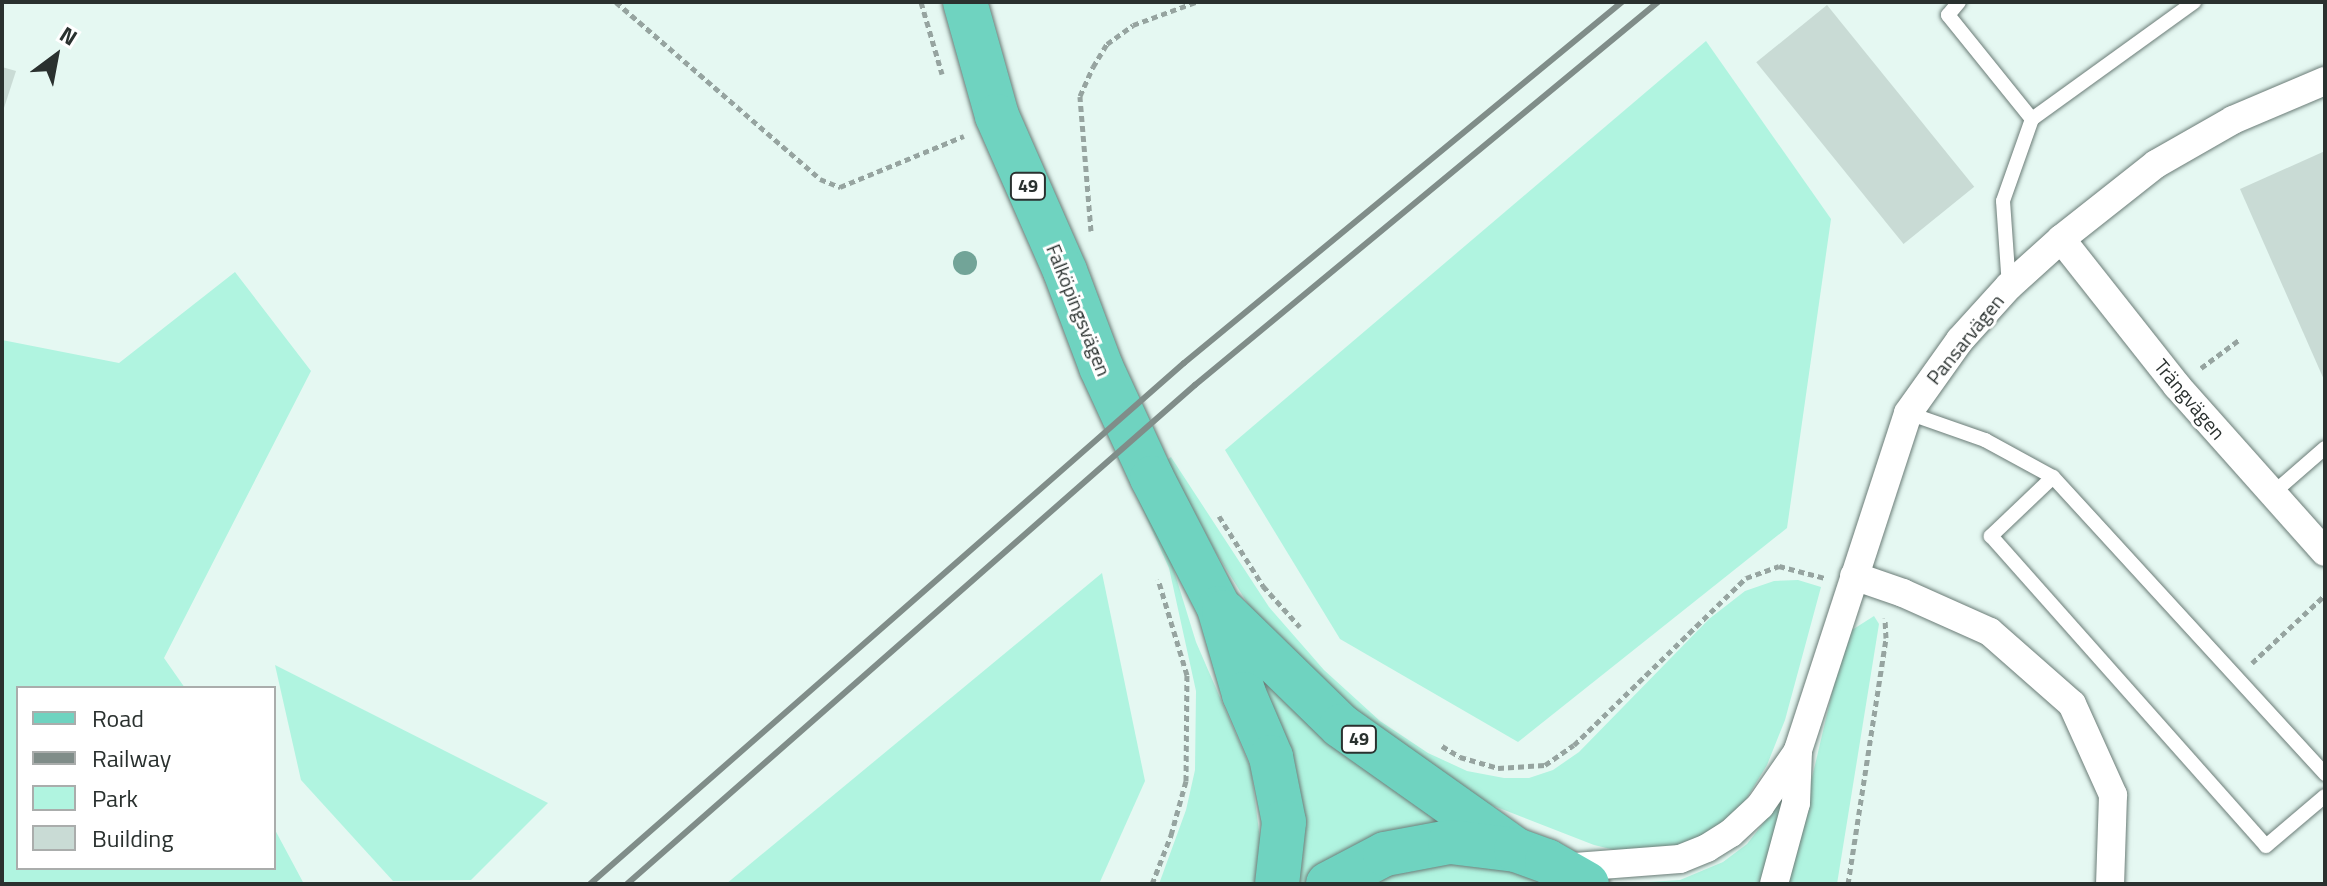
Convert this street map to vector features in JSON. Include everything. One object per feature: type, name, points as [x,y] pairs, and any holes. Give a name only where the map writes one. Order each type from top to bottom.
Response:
[{"type":"main road","name":"Falköpingsvägen","points":[[965,2],[997,116],[1065,271],[1101,367],[1152,478],[1219,608],[1244,694],[1271,757],[1284,822],[1277,884]]},
{"type":"main road","name":"Falköpingsvägen","points":[[1219,608],[1341,726],[1516,850]]},
{"type":"main road","name":"49","points":[[1328,884],[1385,854],[1417,846],[1483,843],[1516,850],[1574,876]]},
{"type":"street","name":"Pansarvägen","points":[[1774,884],[1796,803],[1798,750],[1908,413],[1960,340],[2009,286],[2061,239],[2156,164],[2233,120],[2325,81]]},
{"type":"street","name":"Trängvägen","points":[[2061,239],[2177,386],[2325,552]]},
{"type":"street","points":[[1852,583],[1903,593],[1990,632],[2072,704],[2113,795],[2110,884]]},
{"type":"street","name":"Pansarvägen","points":[[1574,876],[1680,859],[1707,848],[1731,833],[1760,806],[1798,750]]},
{"type":"lane","points":[[1959,2],[1948,15],[2032,119]]},
{"type":"lane","points":[[2009,286],[2003,201],[2032,119],[2194,2]]},
{"type":"lane","points":[[1908,413],[1985,440],[2053,477],[2325,774]]},
{"type":"lane","points":[[2272,494],[2325,448]]},
{"type":"lane","points":[[2053,477],[1991,536],[2266,846],[2325,796]]},
{"type":"path","points":[[616,2],[820,179],[840,187],[964,136]]},
{"type":"path","points":[[921,2],[944,80]]},
{"type":"path","points":[[1082,220],[1093,244],[1080,96],[1093,67],[1107,44],[1133,25],[1196,2]]},
{"type":"path","points":[[959,122],[970,150]]},
{"type":"path","points":[[2194,373],[2239,340]]},
{"type":"path","points":[[1213,507],[1263,586],[1304,632]]},
{"type":"path","points":[[1438,743],[1460,757],[1498,768],[1545,765],[1574,745],[1746,578],[1779,566],[1852,583],[1885,614],[1886,638],[1848,884]]},
{"type":"path","points":[[1152,884],[1171,835],[1186,781],[1187,675],[1157,576]]},
{"type":"path","points":[[2236,677],[2325,595]]},
{"type":"green space","points":[[1706,41],[1831,219],[1787,528],[1518,742],[1340,639],[1225,450]]},
{"type":"green space","points":[[235,272],[311,371],[164,658],[184,686],[16,686],[16,870],[276,870],[276,832],[304,884],[2,884],[2,340],[119,363]]},
{"type":"green space","points":[[1171,457],[1269,607],[1324,670],[1380,721],[1428,753],[1467,771],[1504,778],[1529,778],[1553,770],[1579,752],[1709,619],[1745,591],[1774,581],[1798,580],[1821,587],[1785,720],[1767,765],[1739,811],[1697,843],[1636,855],[1594,845],[1471,797],[1417,768],[1266,633],[1215,551],[1167,460]]},
{"type":"green space","points":[[1125,470],[1167,548],[1196,642],[1251,769],[1261,847],[1256,884],[1159,884],[1186,810],[1195,770],[1196,691],[1169,568]]},
{"type":"green space","points":[[1102,573],[1145,781],[1099,884],[726,884]]},
{"type":"green space","points":[[1874,616],[1879,624],[1837,884],[1787,884],[1843,646],[1852,630]]},
{"type":"green space","points":[[275,665],[548,803],[471,880],[393,881],[301,780]]},
{"type":"green space","points":[[1259,675],[1452,819],[1331,865],[1305,884],[1296,884]]},
{"type":"green space","points":[[1784,797],[1763,884],[1616,884],[1680,880],[1723,862],[1747,844]]},
{"type":"green space","points":[[1461,855],[1562,884],[1359,884]]},
{"type":"building","points":[[1827,5],[1974,187],[1904,244],[1756,62]]},
{"type":"building","points":[[2,67],[16,71],[3,111],[2,111]]},
{"type":"building","points":[[2325,151],[2325,382],[2240,189]]},
{"type":"railway","points":[[590,884],[1184,363],[1622,2]]},
{"type":"railway","points":[[627,884],[1195,385],[1658,2]]}]
